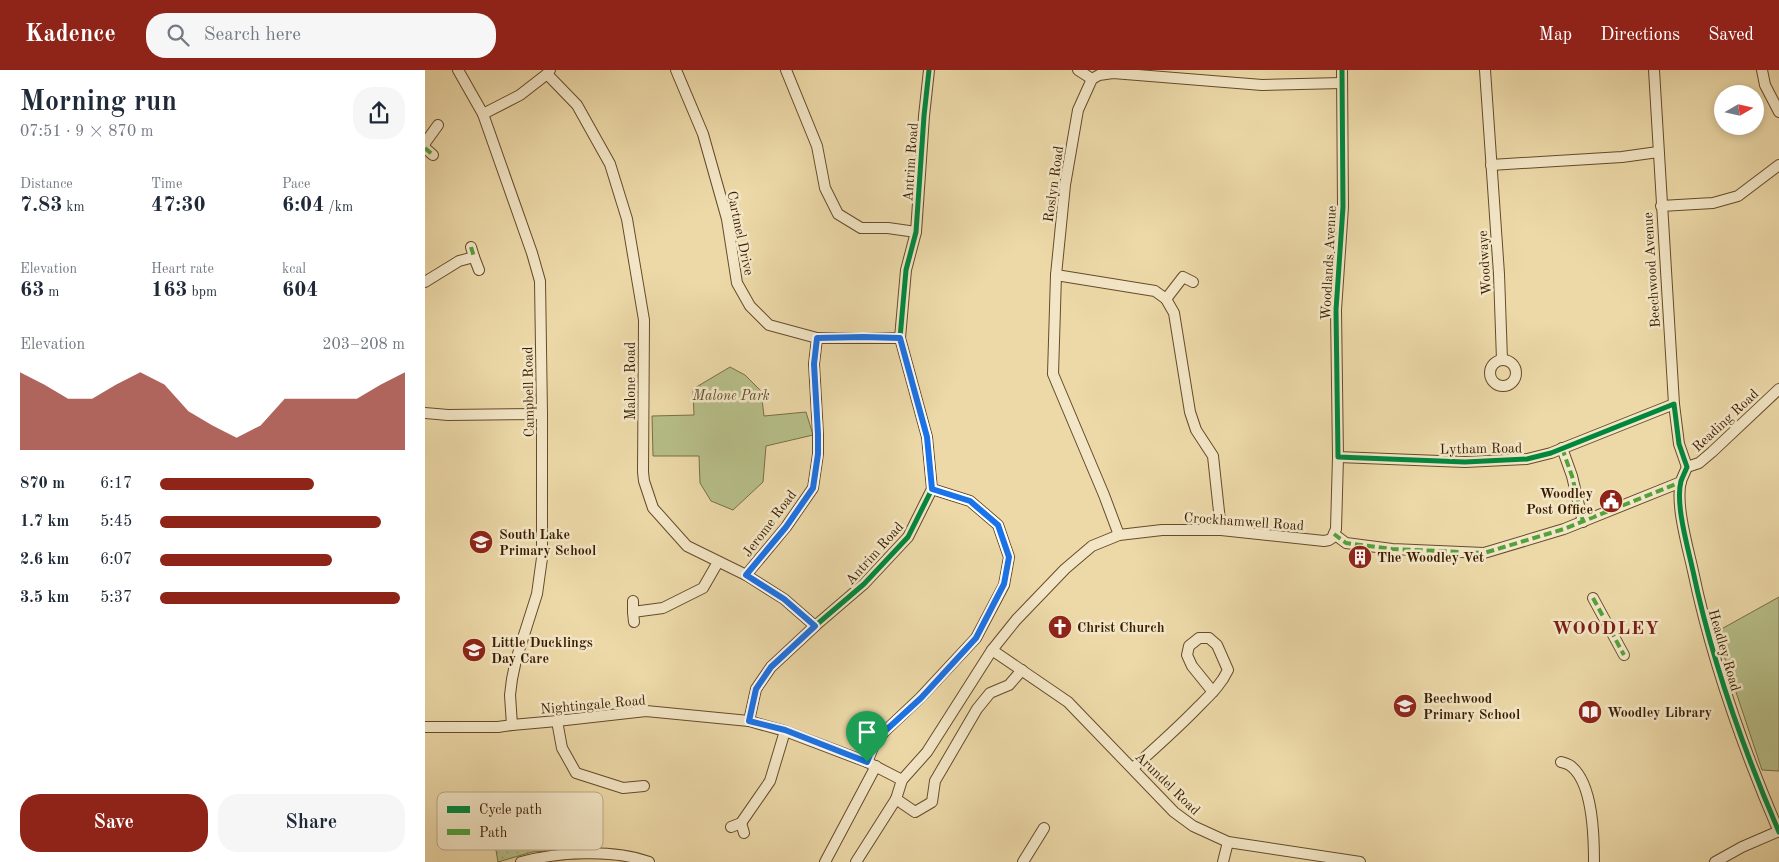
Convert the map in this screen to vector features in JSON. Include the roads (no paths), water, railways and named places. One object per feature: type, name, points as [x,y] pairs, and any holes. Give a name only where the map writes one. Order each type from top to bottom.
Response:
[{"type":"street","name":"Campbell Road","points":[[458,70],[483,114],[532,253],[539,281],[542,414],[542,558],[537,594],[516,660],[512,679],[510,695],[511,724]]},
{"type":"street","name":"Cartmel Drive","points":[[676,70],[703,134],[727,219],[737,283],[749,306],[769,325],[817,338],[900,338]]},
{"type":"street","points":[[786,70],[817,146],[825,188],[838,214],[861,228],[888,228],[916,232]]},
{"type":"street","name":"Antrim Road","points":[[749,721],[756,689],[771,667],[864,584],[908,537],[932,489],[927,437],[900,338],[906,270],[916,232],[929,70]]},
{"type":"street","points":[[1078,70],[1092,79],[1099,75],[1113,74],[1168,74],[1262,85],[1342,83]]},
{"type":"street","name":"Woodlands Avenue","points":[[1332,537],[1336,529],[1338,457],[1335,310],[1343,207],[1342,70]]},
{"type":"street","name":"Woodwaye","points":[[1485,70],[1499,274],[1502,360]]},
{"type":"street","name":"Beechwood Avenue","points":[[1653,70],[1674,404],[1679,444],[1687,467]]},
{"type":"street","points":[[1762,70],[1765,85],[1779,112]]},
{"type":"street","points":[[483,114],[520,95],[549,72]]},
{"type":"street","name":"Malone Road","points":[[549,72],[577,105],[610,164],[627,219],[644,320],[643,472],[653,508],[687,546],[746,575],[784,599],[815,626]]},
{"type":"street","name":"Roslyn Road","points":[[1092,79],[1078,110],[1065,186],[1056,275],[1053,374],[1119,535]]},
{"type":"street","points":[[425,143],[438,124]]},
{"type":"street","points":[[1491,165],[1658,152]]},
{"type":"street","points":[[1661,206],[1713,203],[1738,196],[1779,165]]},
{"type":"street","points":[[425,282],[473,252],[479,270]]},
{"type":"street","points":[[1165,299],[1181,274],[1193,282]]},
{"type":"street","points":[[1056,275],[1155,291],[1165,299],[1174,313],[1189,412],[1196,430],[1213,456],[1221,530]]},
{"type":"street","name":"Jerome Road","points":[[746,575],[786,527],[813,488],[818,454],[814,364],[817,338]]},
{"type":"street","name":"Reading Road","points":[[1687,467],[1699,463],[1706,458],[1779,389]]},
{"type":"street","name":"Lytham Road","points":[[1338,457],[1465,462],[1527,459],[1562,448],[1674,404]]},
{"type":"street","points":[[425,413],[448,415],[542,414]]},
{"type":"street","points":[[1562,448],[1572,476],[1583,522]]},
{"type":"street","name":"Headley Road","points":[[1687,467],[1681,482],[1680,504],[1711,649],[1730,710],[1779,832]]},
{"type":"street","name":"Crockhamwell Road","points":[[856,862],[896,799],[903,780],[927,752],[992,650],[1016,620],[1065,569],[1092,546],[1119,535],[1162,530],[1221,530],[1332,537],[1346,543],[1392,549],[1484,553],[1566,532],[1583,522],[1681,482]]},
{"type":"street","points":[[825,862],[872,764],[874,745],[884,732],[921,698],[976,638],[1004,584],[1009,557],[998,525],[970,501],[932,489]]},
{"type":"street","points":[[633,601],[634,617],[663,608],[703,588],[718,562]]},
{"type":"street","points":[[1593,598],[1624,655]]},
{"type":"street","points":[[1133,768],[1181,726],[1213,692],[1223,680],[1227,670],[1217,645],[1209,638],[1199,638],[1189,646],[1187,655],[1192,666],[1213,692]]},
{"type":"street","name":"Arundel Road","points":[[992,650],[1068,702],[1174,812],[1193,826],[1228,842],[1291,857],[1360,862]]},
{"type":"street","points":[[896,799],[915,812],[932,802],[935,781],[977,709],[990,694],[1009,685],[1022,670]]},
{"type":"street","name":"Nightingale Road","points":[[425,728],[489,728],[511,724],[646,711],[749,721],[785,730],[872,764],[903,780]]},
{"type":"street","points":[[557,721],[562,748],[576,773],[623,788],[638,783]]},
{"type":"street","points":[[731,827],[742,828],[770,781],[785,730]]},
{"type":"street","points":[[1561,762],[1572,766],[1585,786],[1594,833],[1594,862]]},
{"type":"street","points":[[1038,862],[1026,858],[1044,828]]},
{"type":"street","points":[[1715,862],[1742,847],[1779,832]]},
{"type":"street","points":[[1223,862],[1228,842]]},
{"type":"street","points":[[521,862],[535,858],[600,852],[649,862]]},
{"type":"place","name":"Woodley Post Office","points":[[1611,501]]},
{"type":"place","name":"South Lake Primary School","points":[[481,542]]},
{"type":"place","name":"The Woodley Vet","points":[[1360,557]]},
{"type":"place","name":"Christ Church","points":[[1060,627]]},
{"type":"place","name":"Little Ducklings Day Care","points":[[474,650]]},
{"type":"place","name":"Beechwood Primary School","points":[[1405,706]]},
{"type":"place","name":"Woodley Library","points":[[1590,712]]},
{"type":"district","name":"WOODLEY","points":[[1606,627]]},
{"type":"park label","name":"Malone Park","points":[[731,395]]}]
